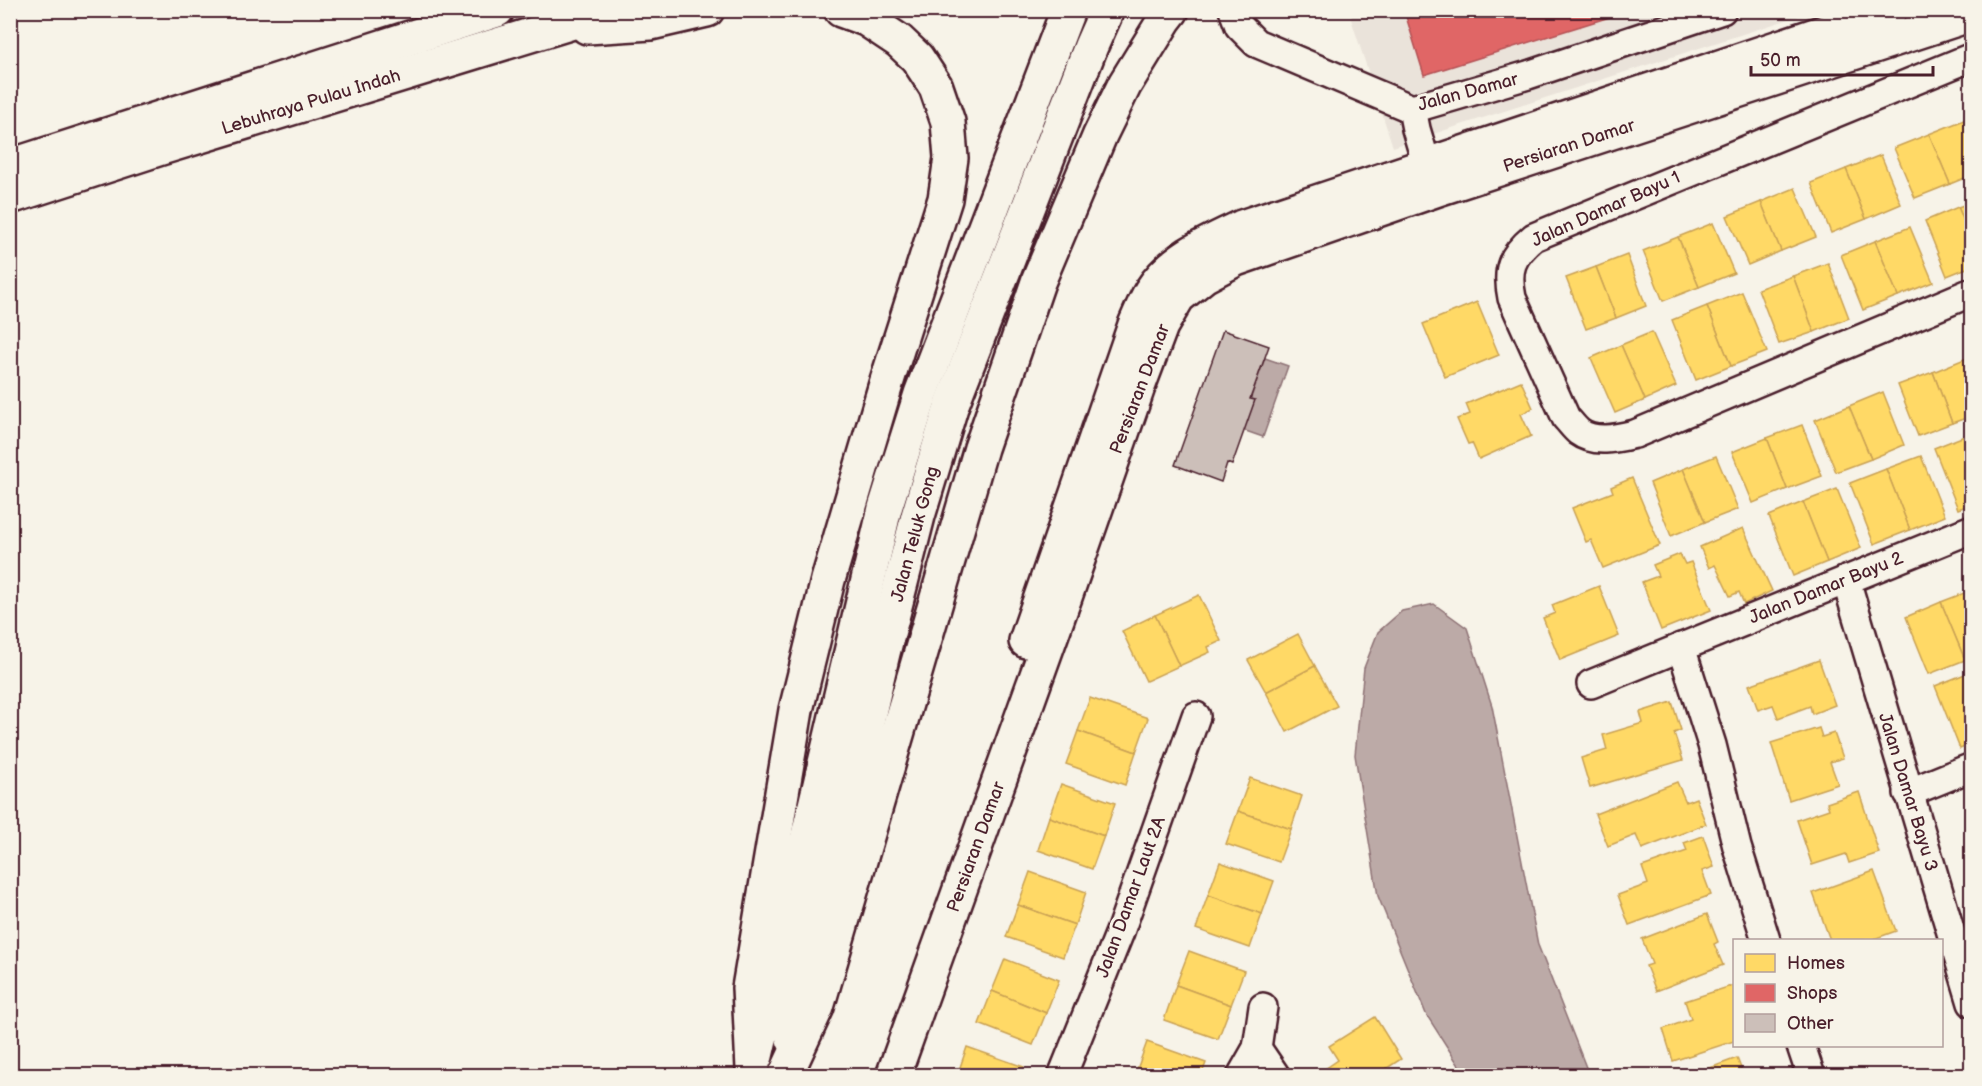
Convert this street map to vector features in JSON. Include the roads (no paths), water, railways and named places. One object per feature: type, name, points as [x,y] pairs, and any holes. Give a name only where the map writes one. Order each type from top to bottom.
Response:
[{"type":"main road","name":"Lebuhraya Pulau Indah","points":[[10,166],[497,10]]},
{"type":"main road","name":"Lebuhraya Pulau Indah","points":[[10,196],[612,10]]},
{"type":"main road","points":[[547,30],[651,23],[707,10]]},
{"type":"main road","points":[[752,1072],[749,988],[796,710],[828,580],[886,384],[945,198],[951,158],[948,122],[936,87],[917,58],[899,41],[866,19],[841,10]]},
{"type":"main road","name":"Jalan Teluk Gong","points":[[785,1076],[867,649],[885,508],[921,394],[1068,10]]},
{"type":"main road","name":"Jalan Teluk Gong","points":[[752,1072],[867,649],[918,516],[952,404],[1107,10]]},
{"type":"main road","points":[[785,1076],[817,1007],[981,448],[1038,282],[1100,135],[1125,84],[1172,10]]},
{"type":"main road","name":"Persiaran Damar","points":[[872,1076],[1030,630],[1131,335],[1151,291],[1174,264],[1203,245],[1242,227],[1890,10]]},
{"type":"main road","name":"Persiaran Damar","points":[[893,1076],[1138,387],[1161,326],[1178,297],[1204,276],[1236,259],[1408,199],[1971,14]]},
{"type":"main road","points":[[10,221],[161,148]]},
{"type":"street","name":"Jalan Damar","points":[[1233,10],[1239,26],[1256,43],[1412,109],[1528,75],[1722,10]]},
{"type":"street","name":"Jalan Damar Bayu 1","points":[[1971,57],[1534,237],[1520,249],[1511,264],[1509,282],[1512,298],[1566,418],[1580,433],[1595,438],[1613,439],[1635,434],[1971,292]]},
{"type":"street","points":[[1412,109],[1427,166]]},
{"type":"street","name":"Jalan Damar Bayu 2","points":[[1591,684],[1971,529]]},
{"type":"street","name":"Jalan Damar Bayu 3","points":[[1846,580],[1971,1003]]},
{"type":"street","points":[[1681,647],[1712,745],[1737,847],[1766,939]]},
{"type":"street","name":"Jalan Damar Laut 2A","points":[[1062,1076],[1120,932],[1196,716]]},
{"type":"street","points":[[1908,793],[1971,767]]},
{"type":"street","points":[[1241,1076],[1257,1048],[1263,1007]]},
{"type":"street","points":[[1801,1047],[1811,1076]]},
{"type":"street","points":[[1257,1048],[1276,1076]]}]
